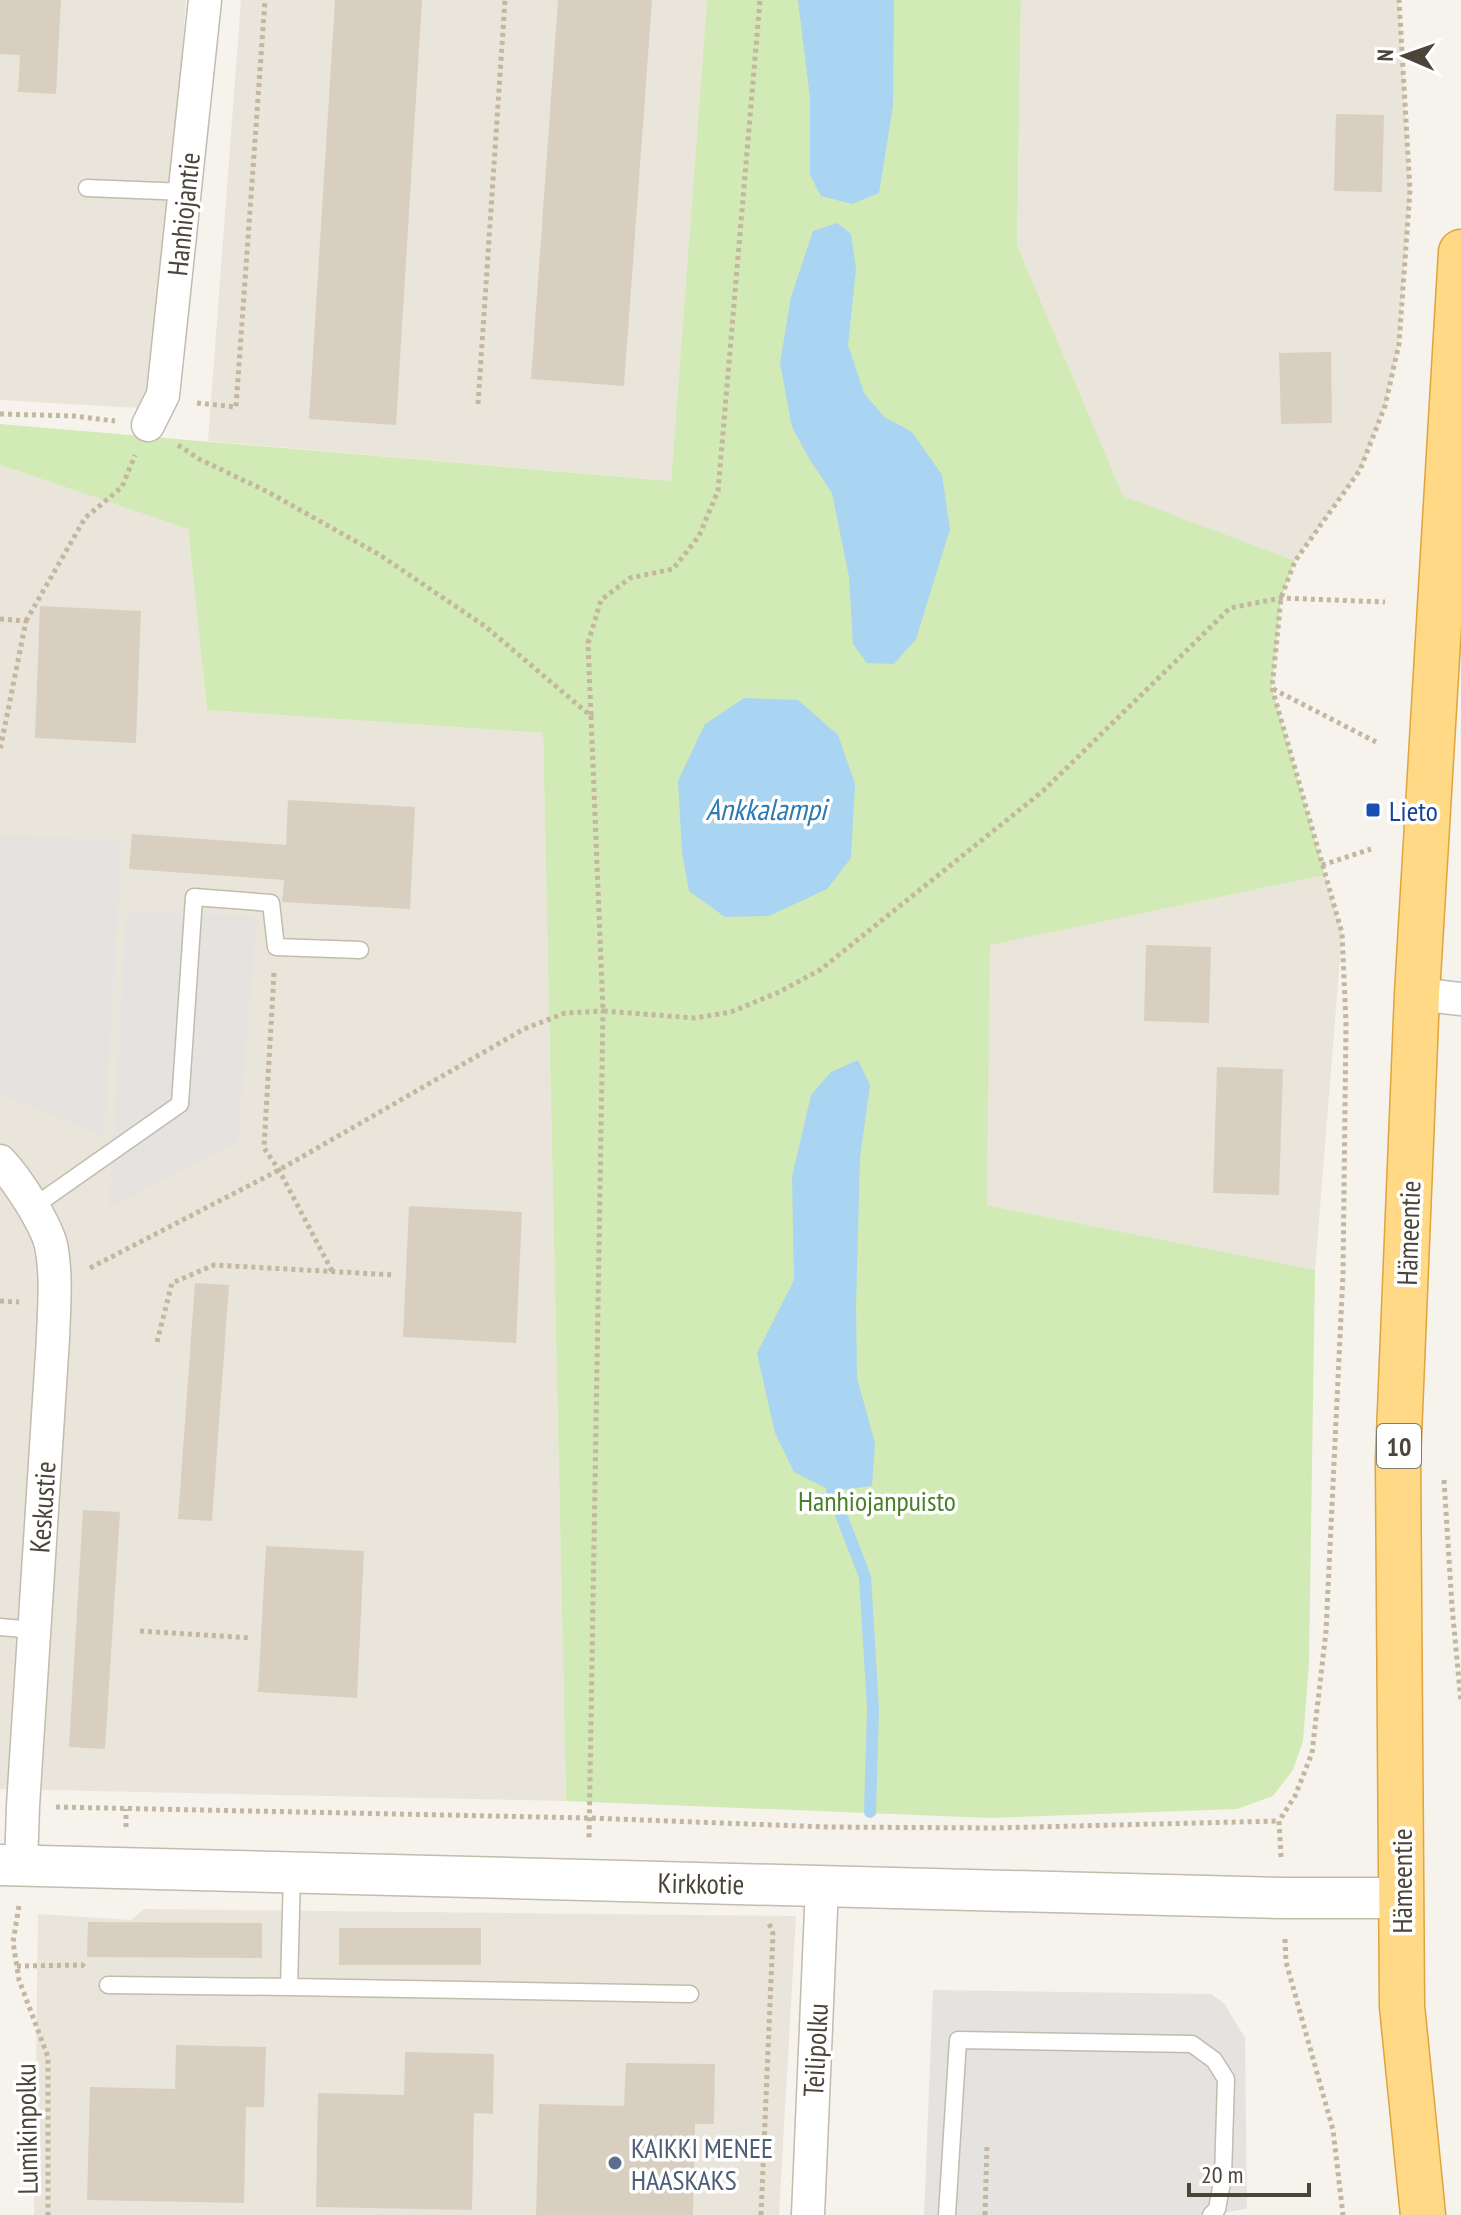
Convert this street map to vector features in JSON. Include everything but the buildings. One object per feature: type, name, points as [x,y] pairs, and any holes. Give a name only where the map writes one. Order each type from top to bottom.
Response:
[{"type":"highway","name":"Hämeentie","points":[[1423,2215],[1402,2006],[1398,1460],[1417,994],[1461,252]]},
{"type":"street","name":"Hanhiojantie","points":[[148,425],[163,395],[205,0]]},
{"type":"street","points":[[1417,994],[1461,999]]},
{"type":"street","name":"Keskustie","points":[[0,1161],[13,1174],[33,1207],[50,1244],[54,1286],[23,1806],[14,1878]]},
{"type":"street","name":"Kirkkotie","points":[[14,1878],[292,1873],[1284,1898],[1401,1898]]},
{"type":"street","name":"Teilipolku","points":[[808,2215],[822,1886]]},
{"type":"lane","points":[[87,188],[186,192]]},
{"type":"lane","points":[[33,1207],[180,1104],[194,897],[271,903],[276,947],[360,950]]},
{"type":"lane","points":[[0,1627],[34,1630]]},
{"type":"lane","points":[[289,1987],[292,1873]]},
{"type":"lane","points":[[108,1985],[690,1994]]},
{"type":"lane","points":[[947,2215],[958,2040],[1192,2044],[1214,2060],[1226,2079],[1223,2177],[1217,2213]]},
{"type":"path","points":[[163,395],[200,404],[236,407],[265,0]]},
{"type":"path","points":[[478,404],[505,0]]},
{"type":"path","points":[[589,1818],[603,1011],[588,643],[601,600],[630,578],[673,569],[699,536],[718,491],[760,0]]},
{"type":"path","points":[[1343,2215],[1333,2130],[1286,1962],[1279,1821],[1295,1796],[1312,1753],[1326,1631],[1342,1290],[1346,1023],[1342,933],[1272,688],[1281,598],[1295,561],[1360,470],[1385,406],[1399,344],[1410,190],[1399,0]]},
{"type":"path","points":[[0,414],[74,416],[148,425],[199,459],[268,492],[380,555],[486,627],[591,716]]},
{"type":"path","points":[[0,750],[26,621],[85,518],[122,487],[148,425]]},
{"type":"path","points":[[85,1271],[279,1170],[524,1029],[565,1013],[603,1011],[695,1018],[731,1012],[779,992],[820,970],[1043,791],[1230,608],[1281,598],[1385,602]]},
{"type":"path","points":[[0,619],[26,621]]},
{"type":"path","points":[[1272,688],[1376,742]]},
{"type":"path","points":[[1322,865],[1371,849]]},
{"type":"path","points":[[276,947],[264,1148],[279,1170],[332,1271]]},
{"type":"path","points":[[157,1342],[172,1283],[214,1265],[395,1275]]},
{"type":"path","points":[[1444,1476],[1461,1702]]},
{"type":"path","points":[[140,1631],[250,1638]]},
{"type":"path","points":[[23,1806],[589,1818],[828,1827],[979,1828],[1279,1821]]},
{"type":"path","name":"Lumikinpolku","points":[[14,1878],[13,1942],[19,1980],[48,2057],[48,2215]]},
{"type":"path","points":[[17,1966],[82,1965],[108,1985]]},
{"type":"path","points":[[985,2215],[987,2145]]},
{"type":"shaded area","points":[[0,0],[186,0],[155,409],[0,400]]},
{"type":"shaded area","points":[[241,0],[707,0],[671,481],[208,441]]},
{"type":"shaded area","points":[[1021,0],[1399,0],[1410,190],[1399,344],[1385,406],[1360,470],[1295,561],[1123,497],[1017,245]]},
{"type":"shaded area","points":[[0,465],[188,529],[207,710],[543,733],[566,1801],[0,1789]]},
{"type":"shaded area","points":[[0,834],[122,841],[104,1136],[0,1094]]},
{"type":"shaded area","points":[[1325,875],[1342,933],[1315,1270],[987,1205],[989,944]]},
{"type":"shaded area","points":[[127,910],[257,916],[238,1142],[109,1208]]},
{"type":"shaded area","points":[[144,1909],[796,1916],[779,2215],[34,2215],[38,1914],[131,1920]]},
{"type":"shaded area","points":[[933,1990],[1211,1994],[1224,2003],[1245,2038],[1247,2209],[1206,2215],[924,2215]]},
{"type":"green space","name":"Hanhiojanpuisto","points":[[707,0],[1021,0],[1017,245],[1123,496],[1295,561],[1281,598],[1272,688],[1325,875],[990,945],[987,1205],[1315,1270],[1309,1663],[1303,1741],[1293,1770],[1273,1796],[1237,1809],[991,1818],[566,1801],[543,733],[207,710],[188,529],[0,465],[0,424],[671,481]]},
{"type":"water","points":[[798,0],[894,0],[893,106],[879,193],[852,204],[821,196],[810,175],[810,98]]},
{"type":"water","points":[[837,223],[851,234],[856,269],[848,345],[864,393],[884,417],[912,432],[942,475],[950,529],[916,639],[894,664],[867,663],[853,644],[849,577],[832,493],[792,427],[780,363],[791,297],[813,231]]},
{"type":"water","name":"Ankkalampi","points":[[744,698],[798,700],[838,735],[855,784],[851,858],[827,889],[769,916],[725,917],[689,891],[682,852],[678,781],[705,724]]},
{"type":"water","points":[[858,1060],[870,1085],[860,1157],[857,1378],[875,1443],[872,1486],[832,1491],[794,1472],[775,1433],[757,1353],[794,1280],[792,1177],[811,1095],[831,1072]]},
{"type":"waterway","points":[[832,1491],[865,1577],[873,1708],[870,1812]]},
{"type":"place","name":"Lieto","points":[[1373,810]]},
{"type":"place","name":"KAIKKI MENEE HAASKAKS","points":[[615,2163]]}]
